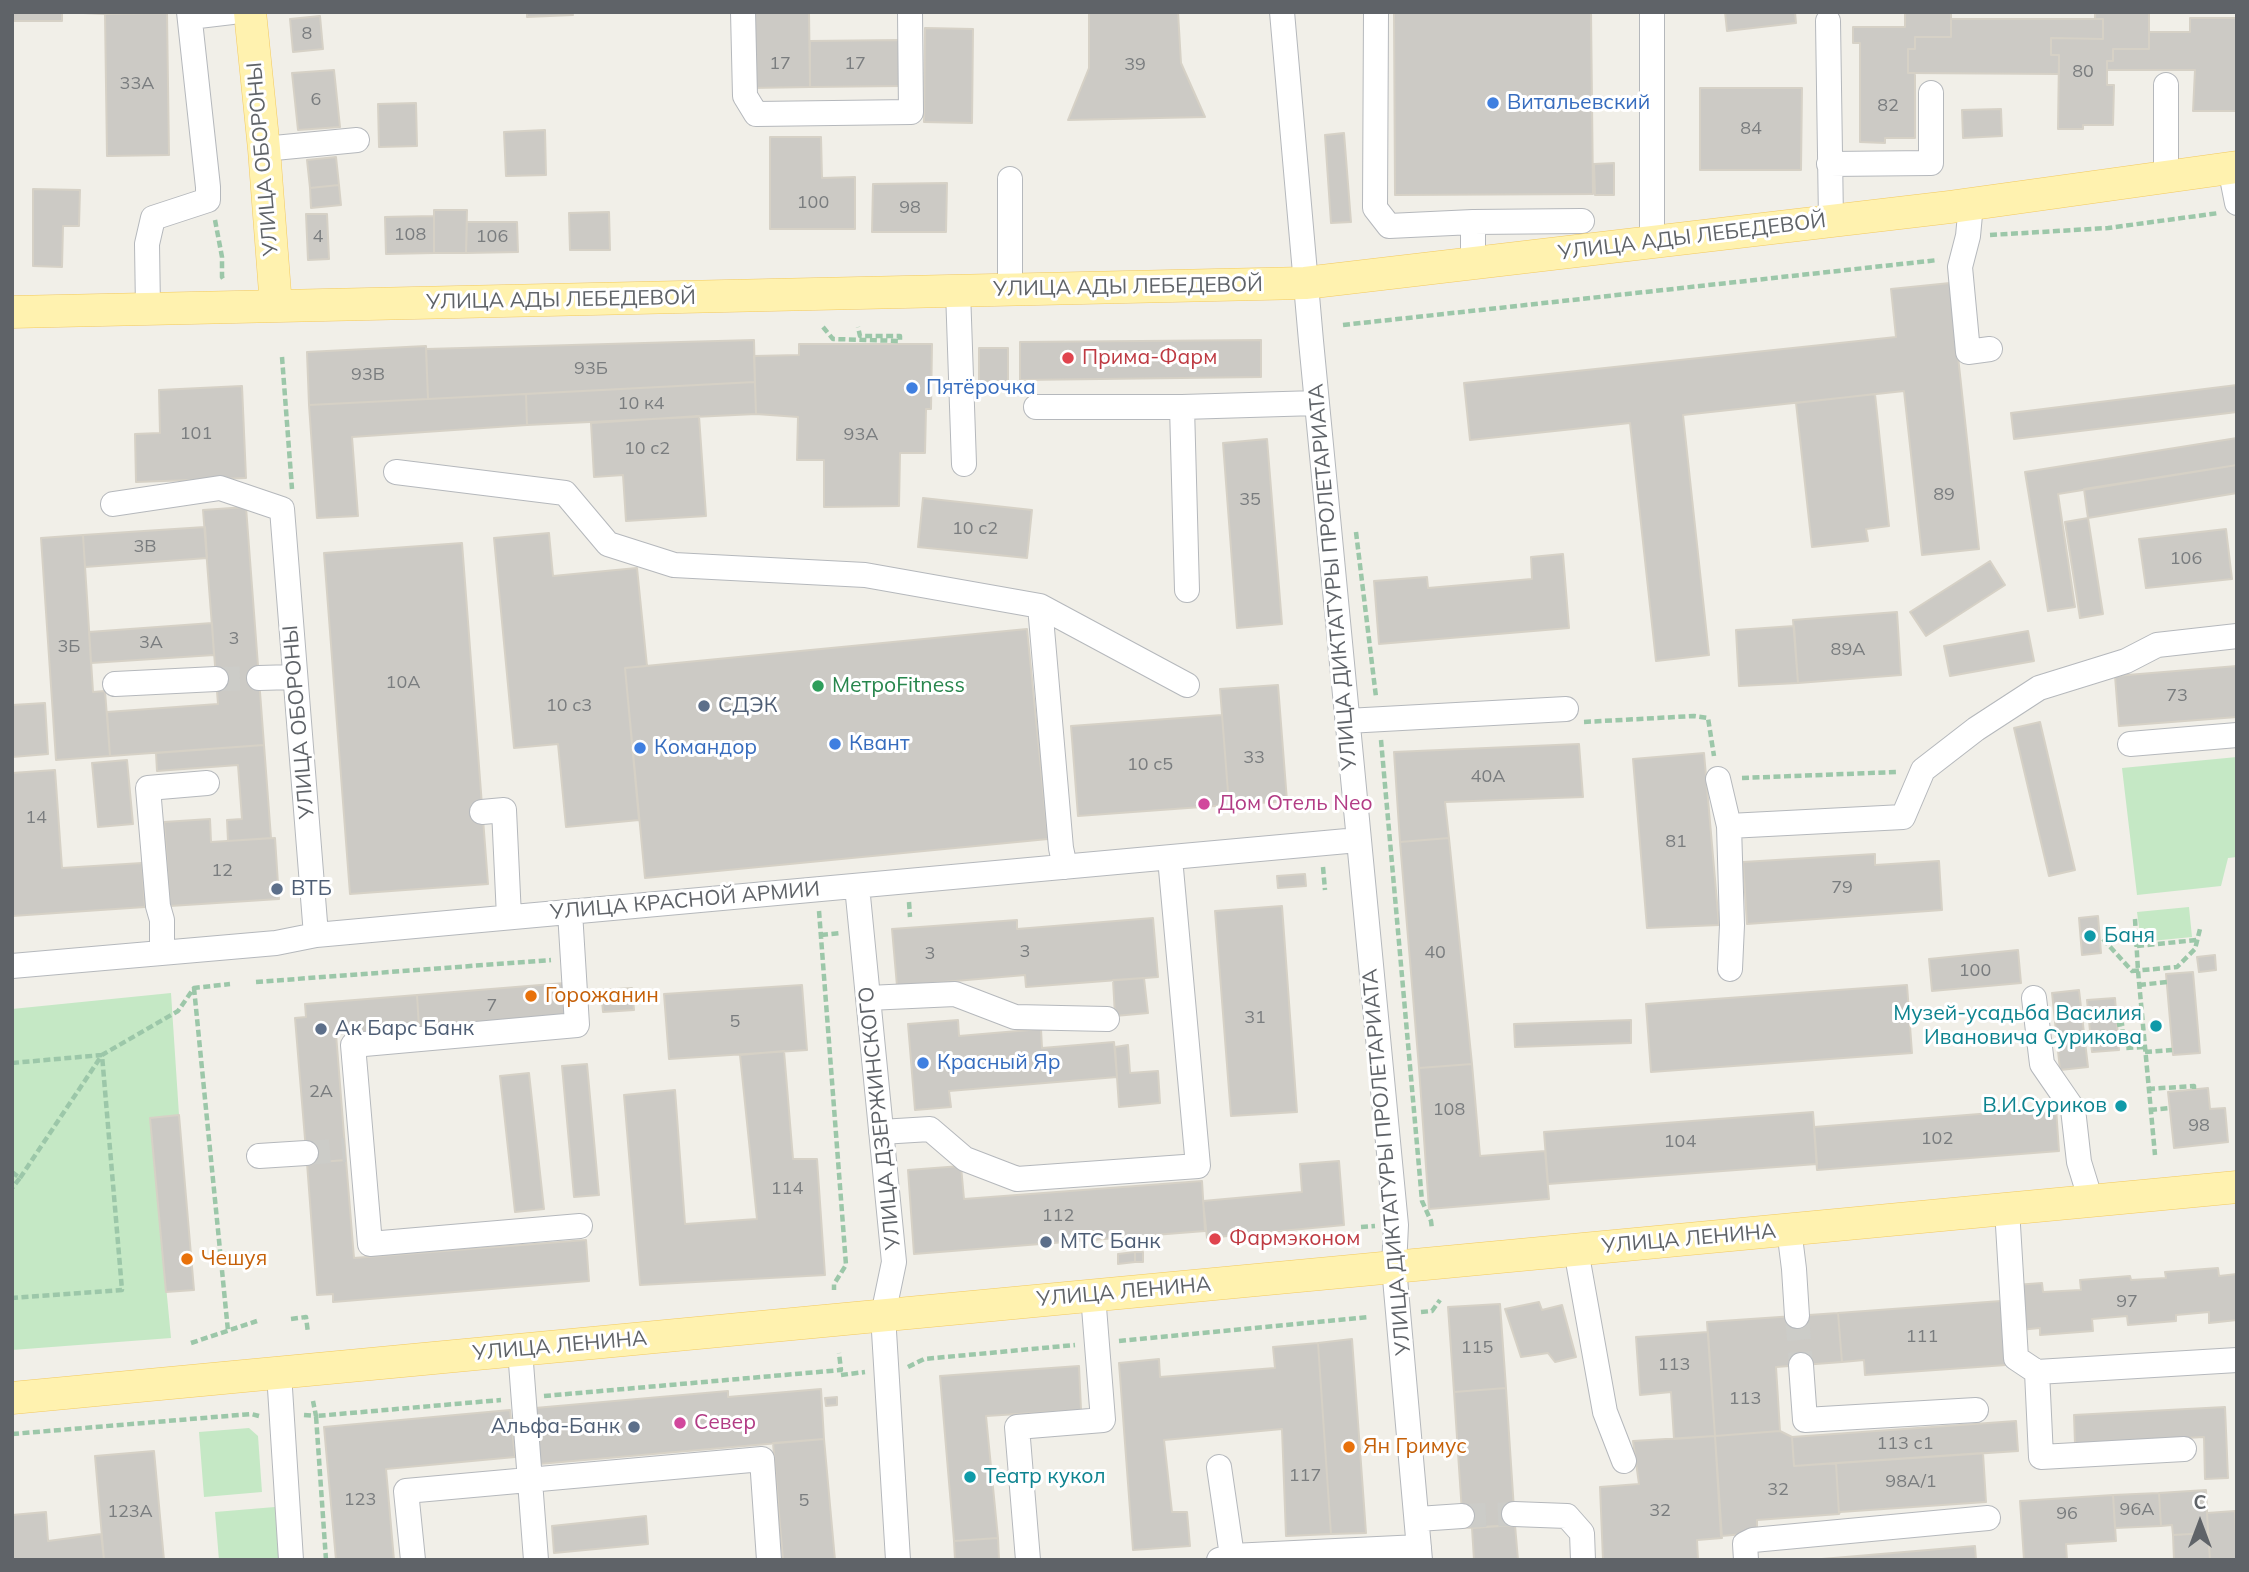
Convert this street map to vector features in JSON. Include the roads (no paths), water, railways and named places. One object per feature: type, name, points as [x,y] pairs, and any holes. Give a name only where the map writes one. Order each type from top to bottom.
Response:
[{"type":"main road","name":"УЛИЦА ОБОРОНЫ","points":[[250,12],[264,149],[275,306]]},
{"type":"main road","name":"УЛИЦА АДЫ ЛЕБЕДЕВОЙ","points":[[12,312],[1305,283],[1971,204],[2233,168]]},
{"type":"main road","name":"УЛИЦА ЛЕНИНА","points":[[12,1398],[2237,1187]]},
{"type":"street","points":[[148,309],[147,244],[153,218],[208,200],[190,15],[232,12]]},
{"type":"street","points":[[743,12],[745,96],[756,114],[911,112],[910,12]]},
{"type":"street","name":"УЛИЦА ДИКТАТУРЫ ПРОЛЕТАРИАТА","points":[[1282,12],[1305,283],[1396,1225],[1394,1267],[1420,1553]]},
{"type":"street","points":[[1376,12],[1376,208],[1389,226],[1582,221]]},
{"type":"street","points":[[1652,12],[1652,242]]},
{"type":"street","points":[[1828,21],[1831,221]]},
{"type":"street","points":[[2166,85],[2166,177]]},
{"type":"street","points":[[1829,164],[1938,165],[1931,93]]},
{"type":"street","points":[[264,149],[357,140]]},
{"type":"street","points":[[2230,207],[2233,168]]},
{"type":"street","points":[[1010,179],[1010,290]]},
{"type":"street","points":[[1971,204],[1968,236],[1960,267],[1968,352],[1990,349]]},
{"type":"street","points":[[1473,222],[1473,264]]},
{"type":"street","points":[[958,291],[964,464]]},
{"type":"street","points":[[1036,407],[1182,407],[1317,402]]},
{"type":"street","points":[[1182,407],[1187,590]]},
{"type":"street","points":[[396,472],[565,493],[608,544],[674,565],[865,575],[1040,606],[1187,685]]},
{"type":"street","name":"УЛИЦА ОБОРОНЫ","points":[[113,504],[220,488],[287,502],[294,677],[316,935]]},
{"type":"street","points":[[1040,606],[1061,848],[1065,867]]},
{"type":"street","points":[[1729,826],[1903,817],[1923,771],[1976,729],[2039,688],[2126,660],[2157,645],[2237,636]]},
{"type":"street","points":[[259,678],[294,677]]},
{"type":"street","points":[[115,684],[216,679]]},
{"type":"street","points":[[1347,721],[1378,718],[1574,716]]},
{"type":"street","points":[[2130,744],[2237,735]]},
{"type":"street","points":[[1718,779],[1729,826],[1732,925],[1730,969]]},
{"type":"street","points":[[162,953],[162,920],[158,906],[148,788],[207,783]]},
{"type":"street","points":[[482,812],[504,810],[509,917]]},
{"type":"street","name":"УЛИЦА КРАСНОЙ АРМИИ","points":[[12,966],[276,943],[316,935],[1358,840]]},
{"type":"street","points":[[881,1132],[930,1129],[965,1159],[1017,1179],[1198,1167],[1170,858]]},
{"type":"street","name":"УЛИЦА ДЗЕРЖИНСКОГО","points":[[857,886],[894,1262],[884,1315],[898,1560]]},
{"type":"street","points":[[570,912],[577,1025],[353,1045],[353,1150],[370,1244],[580,1226]]},
{"type":"street","points":[[868,998],[955,993],[1014,1017],[1107,1019]]},
{"type":"street","points":[[2034,998],[2042,1064],[2073,1109],[2079,1162],[2091,1201]]},
{"type":"street","points":[[259,1156],[306,1153]]},
{"type":"street","points":[[2007,1209],[2016,1358],[2037,1372],[2237,1360]]},
{"type":"street","points":[[1789,1230],[1797,1316]]},
{"type":"street","points":[[1576,1250],[1605,1412],[1624,1461]]},
{"type":"street","points":[[1028,1560],[1017,1427],[1103,1420],[1093,1295]]},
{"type":"street","points":[[520,1350],[536,1560]]},
{"type":"street","points":[[1801,1365],[1805,1420],[1976,1410]]},
{"type":"street","points":[[2037,1372],[2041,1457],[2184,1449]]},
{"type":"street","points":[[279,1373],[291,1560]]},
{"type":"street","points":[[413,1560],[406,1491],[762,1459],[769,1560]]},
{"type":"street","points":[[1219,1467],[1225,1558],[1420,1553]]},
{"type":"street","points":[[1514,1514],[1567,1516],[1582,1533],[1583,1560]]},
{"type":"street","points":[[1418,1519],[1462,1516]]},
{"type":"street","points":[[1746,1560],[1745,1544],[1753,1540],[1988,1518]]},
{"type":"tunnel","points":[[216,679],[259,678]]},
{"type":"tunnel","points":[[306,1153],[345,1150]]},
{"type":"tunnel","points":[[1797,1316],[1801,1365]]},
{"type":"tunnel","points":[[1462,1516],[1514,1514]]},
{"type":"place","name":"Витальевский","points":[[1493,103]]},
{"type":"place","name":"Прима-Фарм","points":[[1068,358]]},
{"type":"place","name":"Пятёрочка","points":[[912,388]]},
{"type":"place","name":"МетроFitness","points":[[818,686]]},
{"type":"place","name":"СДЭК","points":[[704,706]]},
{"type":"place","name":"Квант","points":[[835,744]]},
{"type":"place","name":"Командор","points":[[640,748]]},
{"type":"place","name":"Дом Отель Neo","points":[[1204,804]]},
{"type":"place","name":"ВТБ","points":[[277,889]]},
{"type":"place","name":"Баня","points":[[2090,936]]},
{"type":"place","name":"Горожанин","points":[[531,996]]},
{"type":"place","name":"Музей-усадьба Василия Ивановича Сурикова","points":[[2156,1026]]},
{"type":"place","name":"Ак Барс Банк","points":[[321,1029]]},
{"type":"place","name":"Красный Яр","points":[[923,1063]]},
{"type":"place","name":"В.И.Суриков","points":[[2121,1106]]},
{"type":"place","name":"Фармэконом","points":[[1215,1239]]},
{"type":"place","name":"МТС Банк","points":[[1046,1242]]},
{"type":"place","name":"Чешуя","points":[[187,1259]]},
{"type":"place","name":"Север","points":[[680,1423]]},
{"type":"place","name":"Альфа-Банк","points":[[634,1427]]},
{"type":"place","name":"Ян Гримус","points":[[1349,1447]]},
{"type":"place","name":"Театр кукол","points":[[970,1477]]}]
